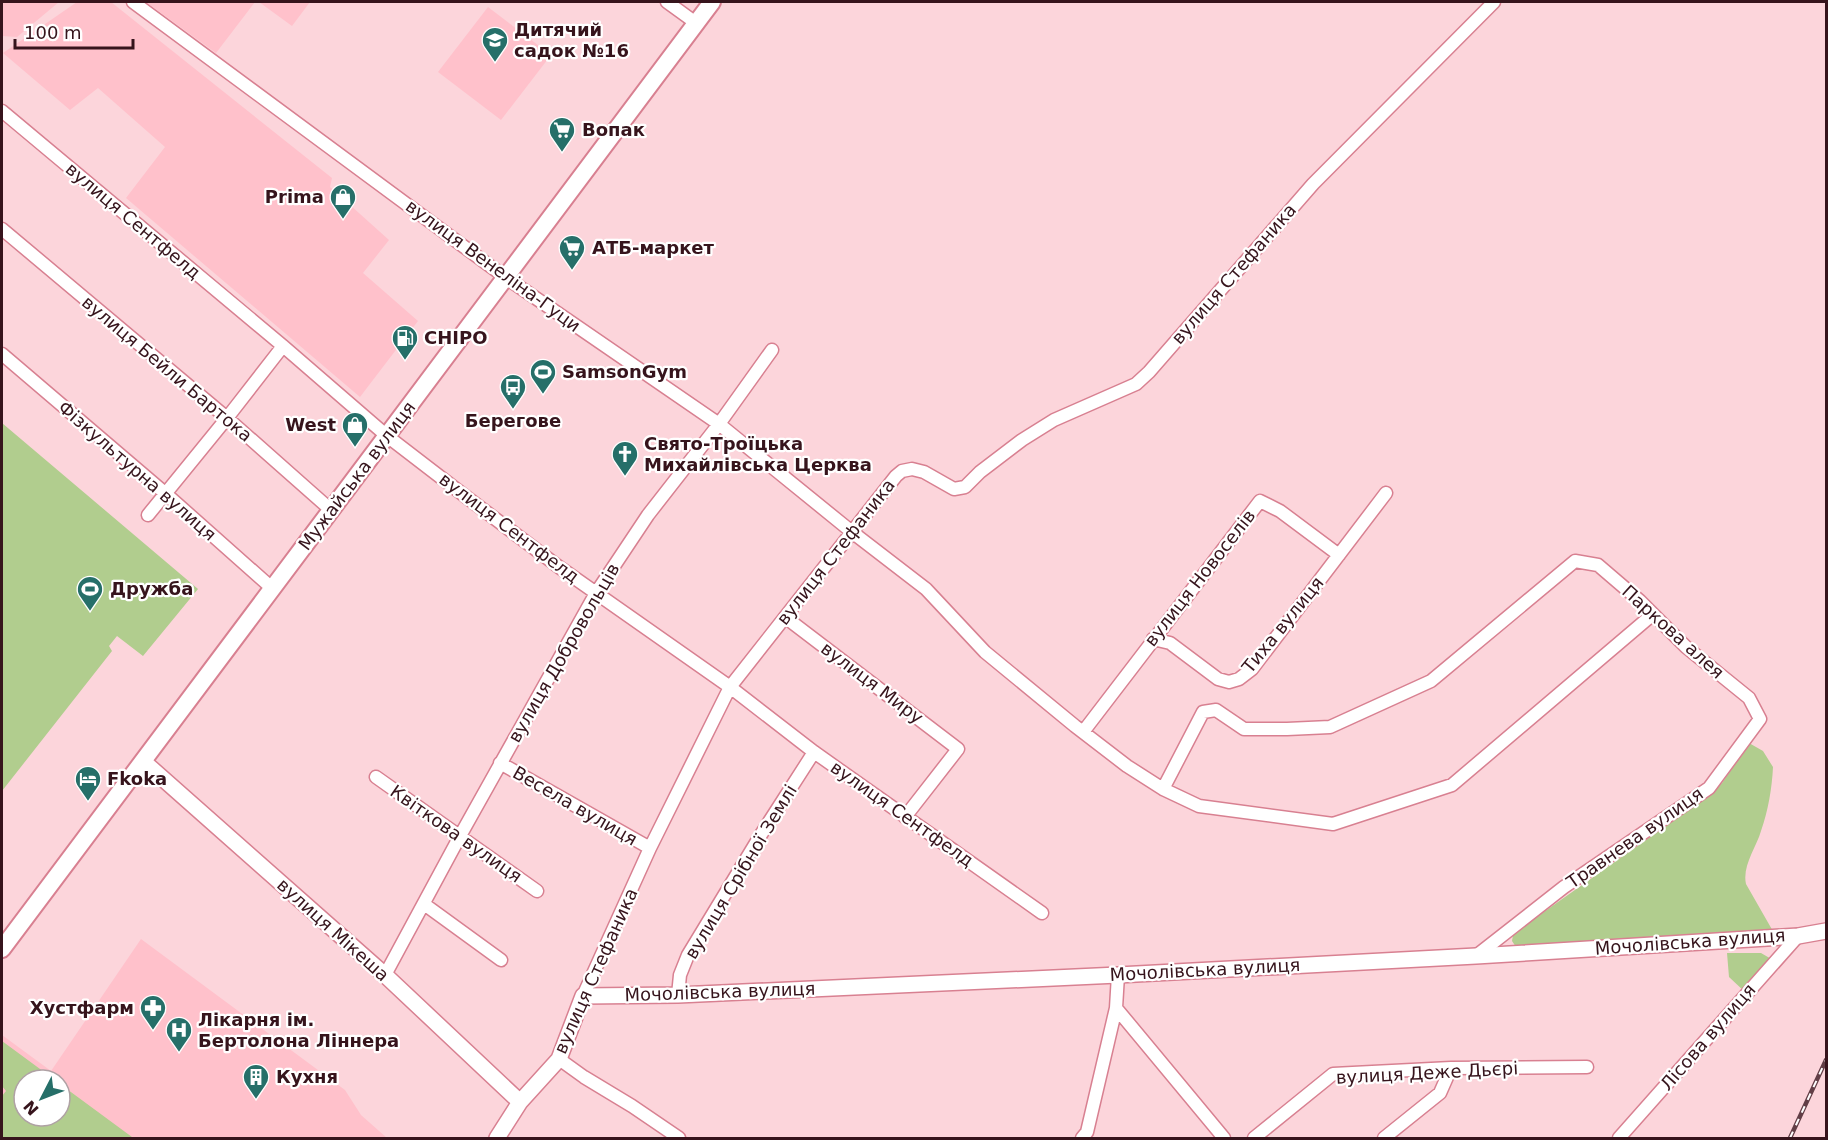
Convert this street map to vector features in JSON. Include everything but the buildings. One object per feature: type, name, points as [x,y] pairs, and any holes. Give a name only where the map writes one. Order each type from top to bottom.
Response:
[{"type":"highway","name":"Мужайська вулиця","points":[[2,949],[712,2]]},
{"type":"main road","name":"вулиця Мікеша","points":[[143,761],[385,975],[520,1102]]},
{"type":"main road","name":"Мочолівська вулиця","points":[[583,996],[678,995],[1118,975],[1476,956],[1798,936],[1827,932]]},
{"type":"main road","name":"вулиця Стефаника","points":[[497,1138],[520,1102],[559,1059],[583,996]]},
{"type":"street","name":"вулиця Венеліна-Гуци","points":[[133,2],[505,277],[719,424],[926,589],[985,652],[1083,732],[1127,766],[1163,789],[1199,806],[1333,824],[1452,786],[1652,615]]},
{"type":"street","points":[[667,2],[696,23]]},
{"type":"street","name":"вулиця Стефаника","points":[[583,996],[650,848],[730,687],[896,476],[902,471],[912,469],[924,472],[954,489],[964,487],[1022,440],[1053,420],[1136,384],[1313,184],[1494,2]]},
{"type":"street","name":"вулиця Сентфелд","points":[[2,111],[387,436],[519,537],[730,687],[814,752],[1042,914]]},
{"type":"street","name":"вулиця Бейли Бартока","points":[[2,229],[227,418],[331,510]]},
{"type":"street","points":[[148,515],[283,346]]},
{"type":"street","name":"вулиця Добровольців","points":[[385,975],[500,763],[596,593],[648,515],[719,424],[772,350]]},
{"type":"street","name":"Фізкультурна вулиця","points":[[2,354],[273,589]]},
{"type":"street","name":"Тиха вулиця","points":[[1154,639],[1170,644],[1218,679],[1229,682],[1239,679],[1252,669],[1386,493]]},
{"type":"street","name":"вулиця Новоселів","points":[[1083,732],[1260,501],[1280,511],[1339,555]]},
{"type":"street","name":"Паркова алея","points":[[1163,789],[1203,712],[1216,710],[1244,729],[1330,727],[1431,681],[1575,561],[1598,565],[1640,601],[1686,648],[1749,698]]},
{"type":"street","name":"вулиця Миру","points":[[785,616],[958,748],[905,817]]},
{"type":"street","name":"Травнева вулиця","points":[[1476,956],[1564,887],[1709,788],[1760,718],[1749,698]]},
{"type":"street","name":"вулиця Срібної Землі","points":[[678,995],[680,975],[688,956],[814,752]]},
{"type":"street","name":"Весела вулиця","points":[[500,763],[650,848]]},
{"type":"street","name":"Квіткова вулиця","points":[[376,777],[537,891]]},
{"type":"street","points":[[424,904],[501,960]]},
{"type":"street","name":"Лісова вулиця","points":[[1619,1138],[1798,936]]},
{"type":"street","points":[[1082,1138],[1087,1132],[1116,1008],[1118,975]]},
{"type":"street","points":[[1116,1008],[1224,1138]]},
{"type":"street","points":[[559,1059],[679,1138]]},
{"type":"street","name":"вулиця Деже Дьєрі","points":[[1254,1138],[1333,1074],[1451,1068],[1587,1067]]},
{"type":"street","points":[[1384,1138],[1440,1093],[1451,1068]]},
{"type":"shaded area","points":[[2,2],[59,2],[17,37],[2,36]]},
{"type":"shaded area","points":[[77,2],[111,2],[332,178],[330,187],[389,240],[363,273],[418,321],[360,397],[126,198],[165,147],[98,88],[70,110],[3,53]]},
{"type":"shaded area","points":[[146,2],[255,2],[216,53]]},
{"type":"shaded area","points":[[259,2],[310,2],[292,26]]},
{"type":"shaded area","name":"Дитячий садок №16","points":[[488,7],[551,55],[501,120],[438,72]]},
{"type":"shaded area","name":"Лікарня ім. Бертолона Ліннера","points":[[141,939],[345,1090],[361,1115],[387,1138],[2,1138],[2,1035],[47,1068],[12,1068],[12,1128],[72,1128],[72,1068],[53,1068]]},
{"type":"green space","name":"Дружба","points":[[2,423],[198,589],[143,656],[117,636],[109,646],[112,651],[2,791]]},
{"type":"green space","points":[[1749,743],[1763,751],[1773,767],[1768,807],[1745,877],[1746,884],[1774,933],[1516,947],[1512,941],[1517,931],[1674,820],[1722,783]]},
{"type":"green space","points":[[1727,953],[1761,953],[1773,960],[1745,992],[1729,977]]},
{"type":"green space","points":[[2,1041],[39,1068],[12,1068],[12,1128],[72,1128],[72,1093],[132,1137],[2,1138],[2,1096],[6,1091],[2,1086]]},
{"type":"railway","points":[[1790,1138],[1826,1060]]},
{"type":"place","name":"Дитячий садок №16","points":[[495,63]]},
{"type":"place","name":"Вопак","points":[[562,153]]},
{"type":"place","name":"Prima","points":[[343,220]]},
{"type":"place","name":"АТБ-маркет","points":[[572,271]]},
{"type":"place","name":"CHIPO","points":[[405,361]]},
{"type":"place","name":"SamsonGym","points":[[543,395]]},
{"type":"place","name":"Берегове","points":[[513,410]]},
{"type":"place","name":"West","points":[[355,448]]},
{"type":"place","name":"Свято-Троїцька Михайлівська Церква","points":[[625,477]]},
{"type":"place","name":"Дружба","points":[[90,612]]},
{"type":"place","name":"Fkoka","points":[[88,802]]},
{"type":"place","name":"Хустфарм","points":[[153,1031]]},
{"type":"place","name":"Лікарня ім. Бертолона Ліннера","points":[[179,1053]]},
{"type":"place","name":"Кухня","points":[[256,1100]]}]
